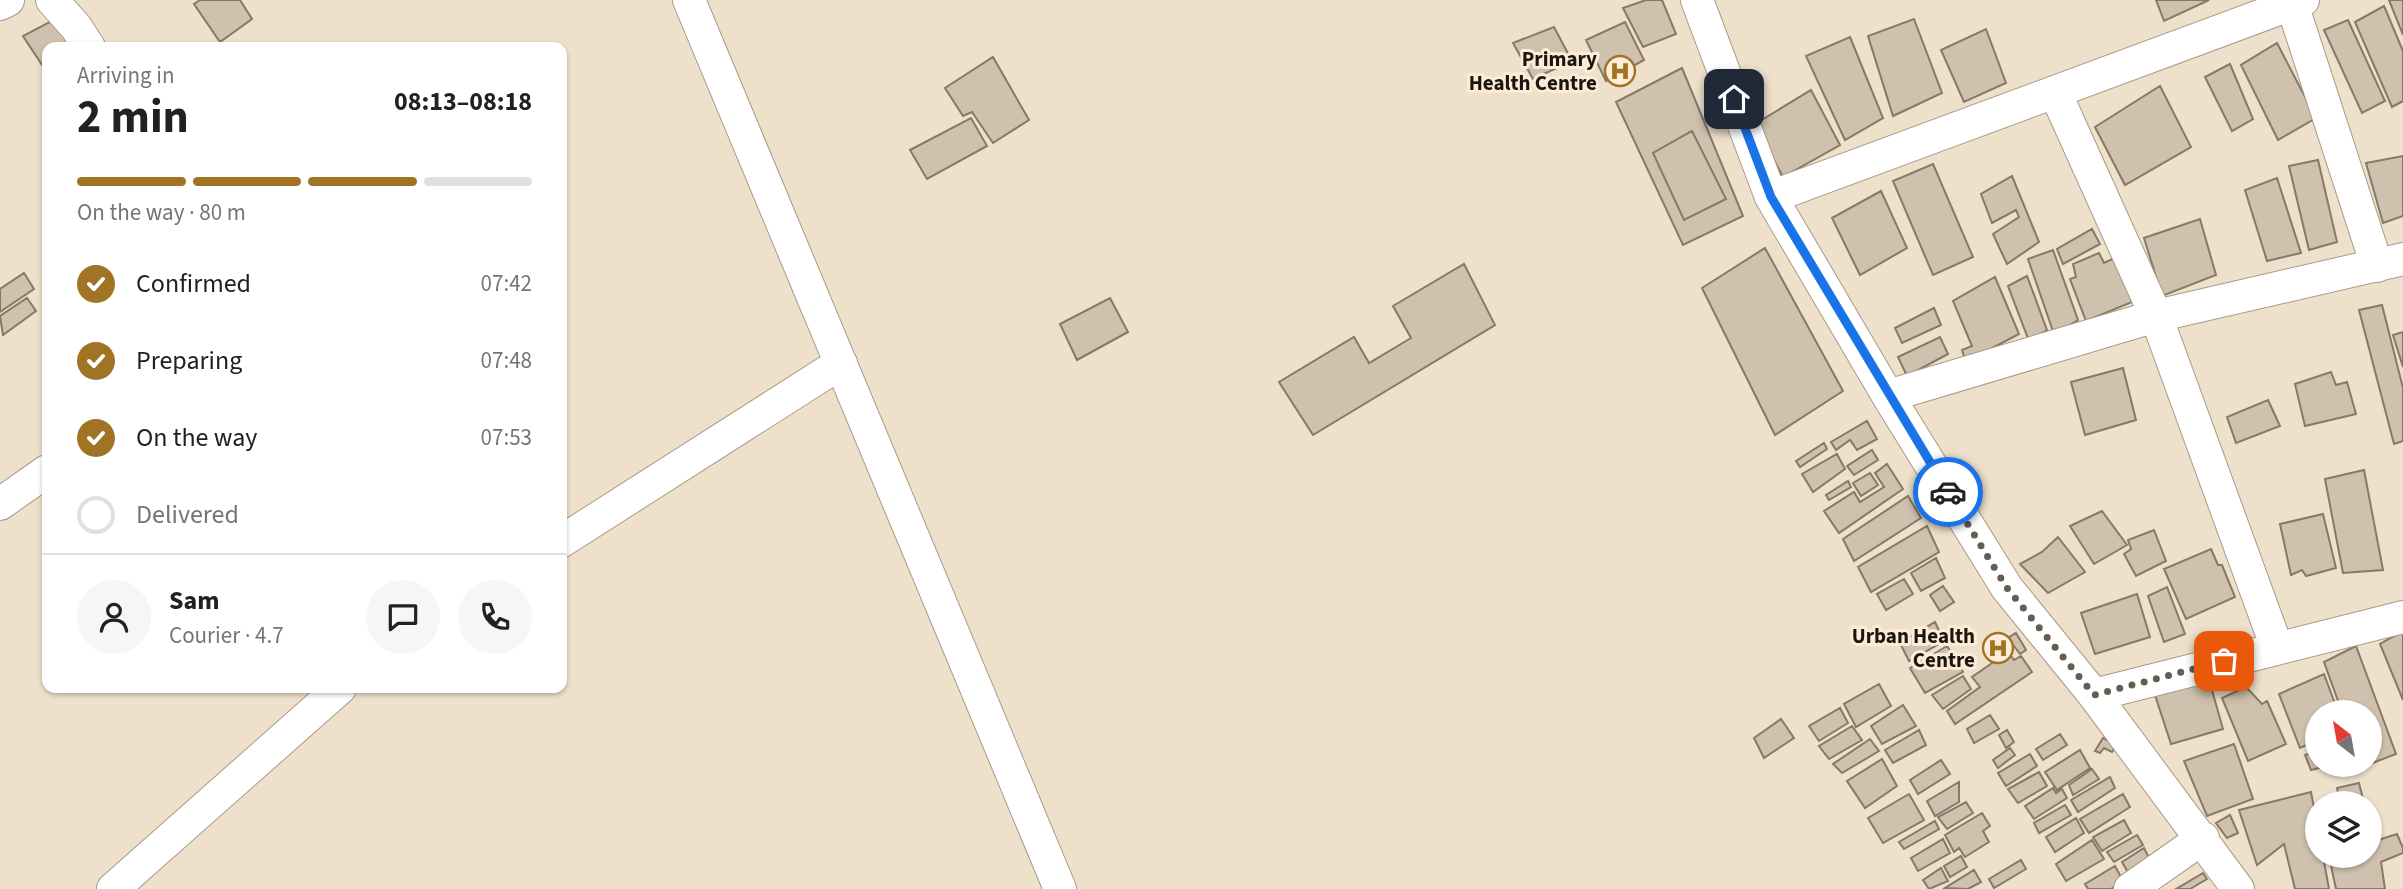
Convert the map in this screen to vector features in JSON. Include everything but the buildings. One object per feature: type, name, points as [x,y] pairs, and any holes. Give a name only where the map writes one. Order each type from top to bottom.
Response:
[{"type":"street","points":[[0,4],[8,0]]},
{"type":"street","points":[[52,0],[86,42]]},
{"type":"street","points":[[689,0],[1060,889]]},
{"type":"street","points":[[1697,0],[1771,197],[1888,396],[2007,588],[2094,695],[2203,838],[2238,889]]},
{"type":"street","points":[[1771,197],[2298,2],[2390,263],[2156,316],[1888,396]]},
{"type":"street","points":[[2055,92],[2156,316],[2277,648]]},
{"type":"street","points":[[567,538],[841,363]]},
{"type":"street","points":[[0,504],[42,475]]},
{"type":"street","points":[[2094,695],[2403,617]]},
{"type":"street","points":[[113,889],[334,693]]},
{"type":"street","points":[[2130,889],[2203,838]]},
{"type":"way so far","points":[[1948,492],[2007,588],[2094,695],[2224,661]]},
{"type":"place","name":"Primary Health Centre","points":[[1620,71]]},
{"type":"place","name":"Urban Health Centre","points":[[1998,648]]},
{"type":"route","points":[[1734,99],[1771,197],[1948,492]]}]
